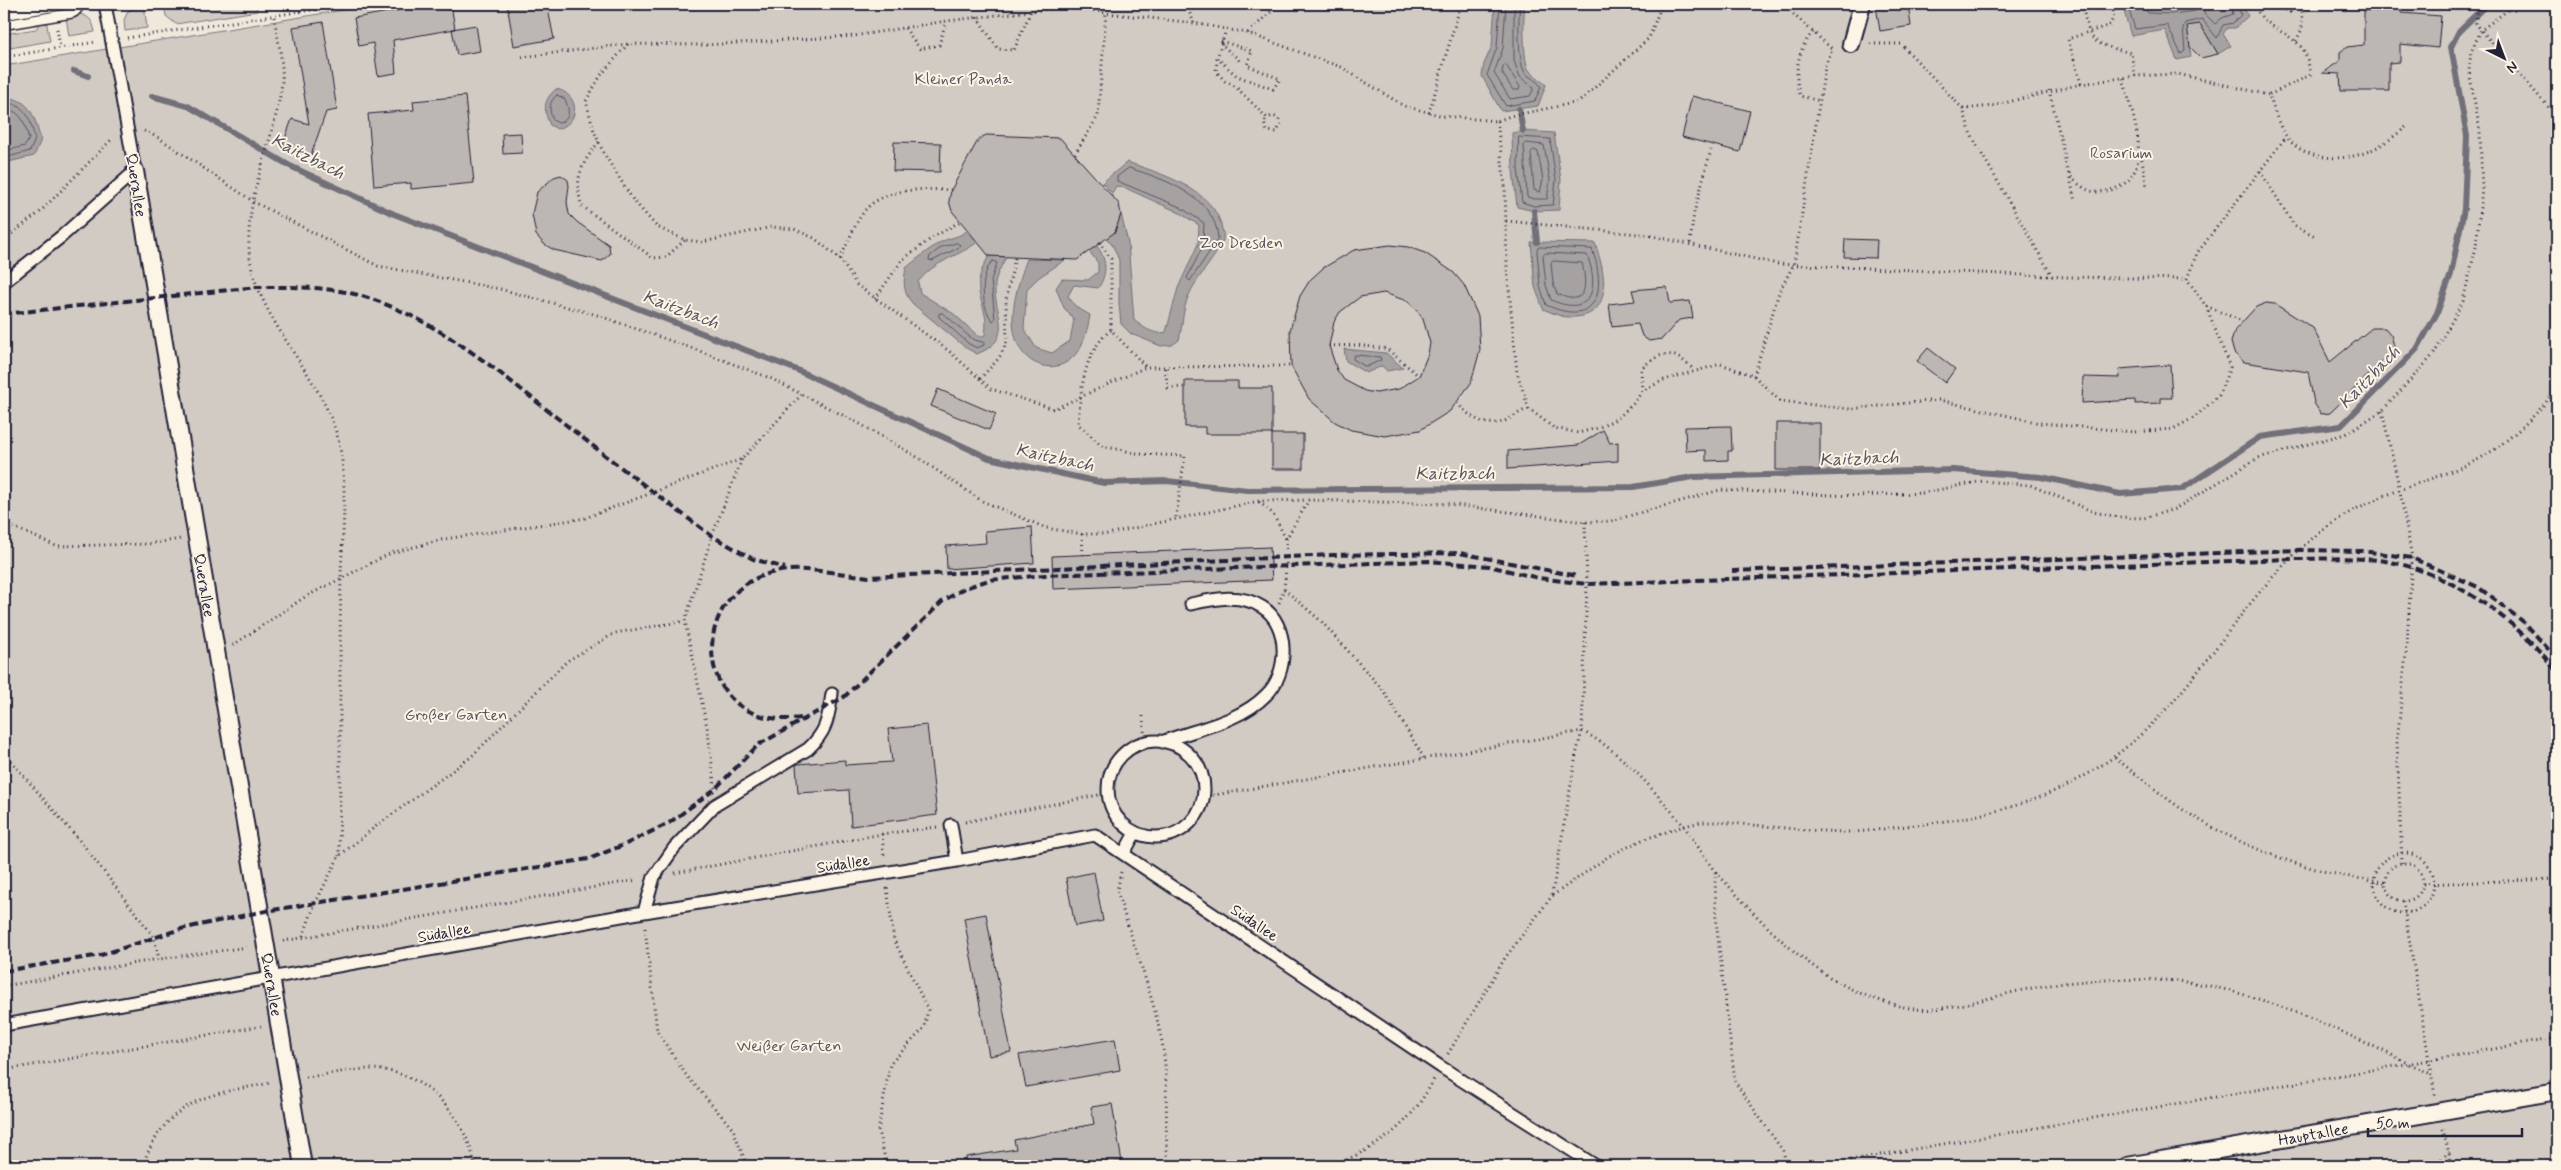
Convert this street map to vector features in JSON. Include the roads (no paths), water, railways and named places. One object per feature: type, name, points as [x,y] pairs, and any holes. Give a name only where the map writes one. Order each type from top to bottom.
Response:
[{"type":"main road","points":[[4,15],[69,4]]},
{"type":"street","points":[[1851,44],[1862,4]]},
{"type":"street","name":"Querallee","points":[[135,171],[303,1166]]},
{"type":"street","name":"Hauptallee","points":[[2127,1166],[2557,1091]]},
{"type":"lane","name":"Querallee","points":[[105,4],[135,171]]},
{"type":"lane","points":[[4,282],[62,236],[135,171]]},
{"type":"lane","points":[[1162,742],[1177,746],[1190,755],[1199,768],[1204,782],[1203,798],[1199,811],[1190,823],[1178,832],[1164,837],[1149,837],[1135,833],[1116,817],[1108,794],[1110,776],[1117,761],[1129,750],[1145,743],[1162,742],[1246,712],[1268,694],[1278,678],[1284,653],[1280,631],[1274,618],[1262,606],[1243,600],[1224,598],[1191,604]]},
{"type":"lane","points":[[644,912],[654,877],[674,848],[714,806],[808,749],[821,737],[828,722],[832,694]]},
{"type":"lane","points":[[951,825],[957,861]]},
{"type":"lane","points":[[1124,853],[1135,833]]},
{"type":"lane","name":"Südallee","points":[[4,1026],[271,980],[644,912],[957,861],[1095,834],[1441,1067],[1596,1166]]},
{"type":"water","points":[[1495,4],[1525,4],[1524,38],[1527,65],[1529,70],[1546,85],[1538,106],[1501,111],[1482,76],[1484,64],[1492,46]]},
{"type":"water","points":[[2122,4],[2147,4],[2150,8],[2171,9],[2204,4],[2242,4],[2248,16],[2235,28],[2227,28],[2223,34],[2231,46],[2218,54],[2200,24],[2188,26],[2191,57],[2177,60],[2165,30],[2131,36]]},
{"type":"water","points":[[556,89],[569,96],[574,108],[574,115],[571,121],[557,129],[550,125],[545,110],[549,97]]},
{"type":"water","points":[[4,97],[21,101],[34,117],[41,140],[34,156],[4,163]]},
{"type":"water","points":[[1523,131],[1554,133],[1561,180],[1559,210],[1534,211],[1517,207],[1512,133]]},
{"type":"water","points":[[1127,162],[1170,178],[1198,194],[1218,215],[1223,232],[1220,246],[1189,295],[1185,306],[1179,340],[1172,345],[1161,346],[1131,334],[1121,324],[1119,260],[1113,246],[1105,237],[1115,232],[1121,214],[1128,243],[1134,320],[1149,330],[1162,333],[1166,332],[1178,288],[1198,244],[1199,225],[1178,212],[1123,187],[1116,186],[1112,193],[1102,183]]},
{"type":"water","points":[[968,230],[978,242],[938,264],[918,282],[920,293],[954,314],[979,337],[985,335],[986,323],[979,289],[982,269],[989,256],[1006,257],[996,279],[995,290],[1000,330],[997,339],[990,347],[977,354],[966,348],[913,304],[907,296],[904,283],[906,268],[939,243],[961,235]]},
{"type":"water","points":[[1531,242],[1595,243],[1604,280],[1601,302],[1594,310],[1584,316],[1569,317],[1543,309],[1535,287]]},
{"type":"water","points":[[1096,245],[1100,250],[1105,266],[1101,283],[1098,288],[1074,285],[1068,296],[1076,307],[1090,315],[1087,331],[1081,346],[1075,355],[1060,365],[1051,367],[1035,363],[1021,351],[1014,332],[1013,321],[1017,289],[1027,259],[1065,260],[1038,278],[1027,289],[1024,328],[1036,348],[1052,353],[1070,341],[1074,319],[1064,308],[1056,288],[1062,279],[1088,280],[1098,272],[1098,263],[1089,251]]},
{"type":"water","points":[[1344,349],[1386,353],[1403,368],[1387,371],[1382,366],[1366,373],[1346,361]]},
{"type":"waterway","name":"Kaitzbach","points":[[152,96],[188,106],[290,166],[394,214],[797,370],[989,458],[1104,483],[1167,481],[1247,490],[1633,487],[1693,477],[1953,470],[2041,477],[2120,494],[2182,489],[2260,437],[2341,426],[2417,349],[2437,313],[2451,274],[2464,209],[2467,136],[2451,47],[2459,31],[2487,4]]},
{"type":"waterway","name":"Kaitzbach","points":[[74,71],[88,76]]},
{"type":"waterway","points":[[1519,109],[1523,131]]},
{"type":"waterway","points":[[1534,211],[1537,242]]},
{"type":"tram line","points":[[4,8],[27,4]]},
{"type":"tram line","points":[[4,20],[97,4]]},
{"type":"railway","points":[[4,314],[257,287],[336,290],[362,296],[415,318],[464,347],[712,536],[753,559],[785,568]]},
{"type":"railway","points":[[1732,571],[2298,550],[2363,551],[2412,558],[2478,587],[2525,623],[2557,659]]},
{"type":"railway","points":[[801,718],[765,717],[738,704],[721,684],[713,658],[714,631],[725,605],[745,585],[775,572],[785,570],[809,570],[869,577],[1332,555],[1460,553],[1577,576]]},
{"type":"railway","points":[[4,971],[101,955],[181,929],[260,912],[589,859],[626,844],[669,823],[715,789],[758,745],[844,697],[943,601],[965,588],[989,580],[1045,575],[1428,561],[1489,566],[1538,578],[1587,584],[2290,559],[2367,559],[2403,565],[2429,573],[2478,599],[2522,633],[2557,672]]},
{"type":"park label","name":"Kleiner Panda","points":[[963,78]]},
{"type":"park label","name":"Rosarium","points":[[2121,152]]},
{"type":"park label","name":"Zoo Dresden","points":[[1241,242]]},
{"type":"park label","name":"Großer Garten","points":[[456,714]]},
{"type":"park label","name":"Weißer Garten","points":[[789,1045]]}]
